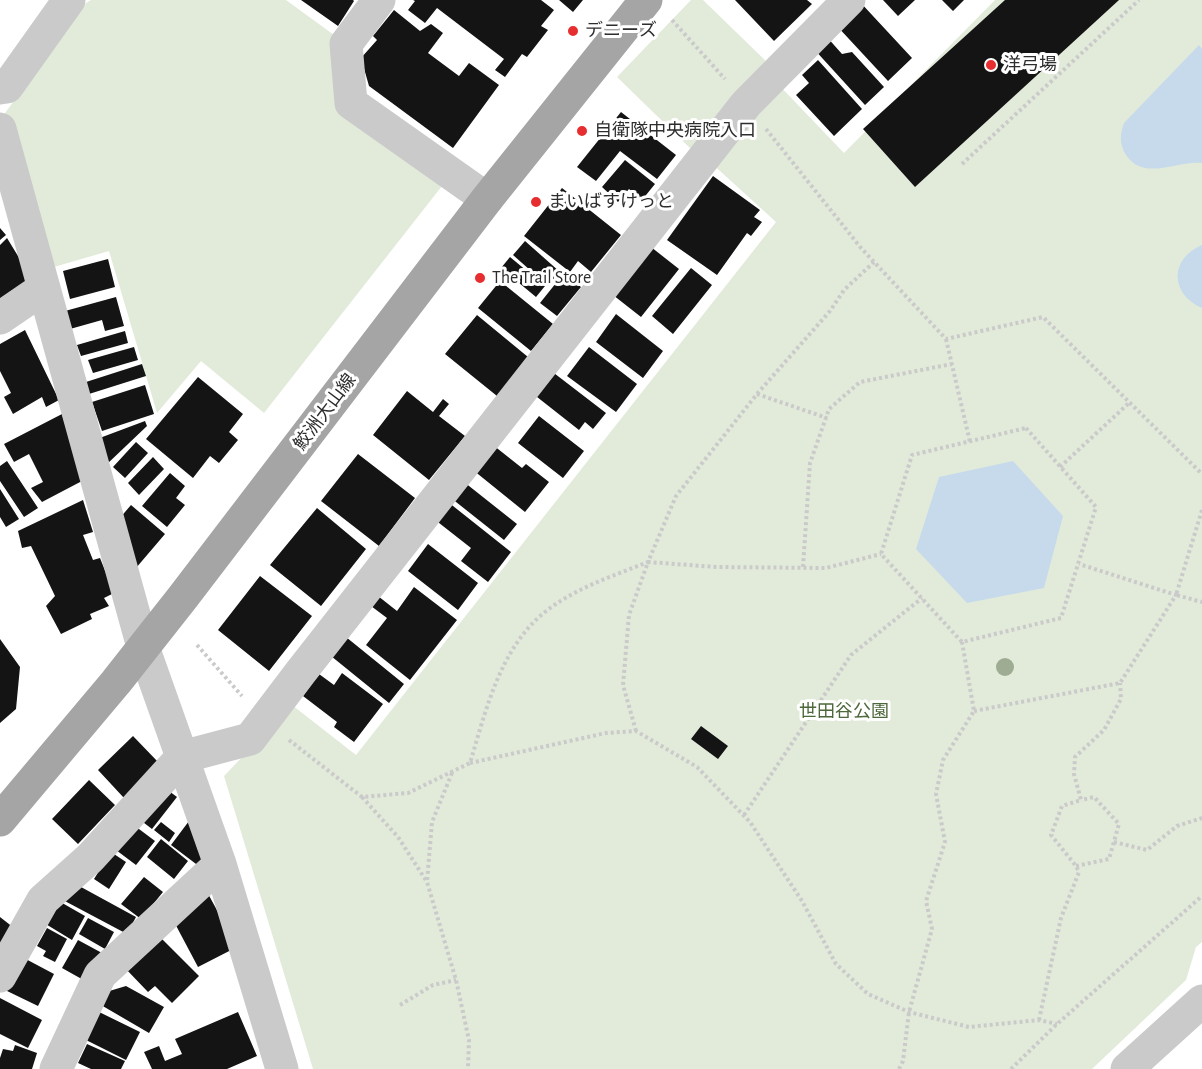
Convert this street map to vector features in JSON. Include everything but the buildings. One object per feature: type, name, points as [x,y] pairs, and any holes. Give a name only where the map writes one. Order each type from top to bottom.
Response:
[{"type":"main road","name":"鮫洲大山線","points":[[0,820],[144,647],[487,199],[646,0]]},
{"type":"street","points":[[379,0],[346,44],[351,103],[487,199]]},
{"type":"street","points":[[0,976],[43,900],[90,858],[182,757],[250,739],[746,104],[849,0]]},
{"type":"street","points":[[0,88],[7,87],[70,2]]},
{"type":"street","points":[[0,129],[144,647],[220,864],[282,1069]]},
{"type":"street","points":[[0,318],[44,288]]},
{"type":"street","points":[[56,1069],[100,975],[220,864]]},
{"type":"street","points":[[1127,1069],[1202,1001]]},
{"type":"path","points":[[962,164],[1139,0]]},
{"type":"path","points":[[861,248],[946,339],[970,442]]},
{"type":"path","points":[[636,731],[623,685],[630,615],[648,562],[676,496],[844,290],[874,262]]},
{"type":"path","points":[[946,339],[1043,316],[1202,474]]},
{"type":"path","points":[[803,567],[810,464],[829,409],[861,382],[952,364]]},
{"type":"path","points":[[757,394],[827,418]]},
{"type":"path","points":[[1060,467],[1130,402]]},
{"type":"path","points":[[881,554],[912,455],[1026,428],[1096,507],[1061,618],[962,642]]},
{"type":"path","points":[[1081,800],[1074,774],[1075,757],[1104,730],[1121,699],[1119,683],[1176,595],[1202,510]]},
{"type":"path","points":[[470,762],[495,686],[507,660],[528,629],[559,602],[648,562],[716,567],[826,568],[881,554]]},
{"type":"path","points":[[881,554],[962,642],[974,711],[943,760],[936,794],[945,842],[926,901],[932,929],[909,1012],[903,1061],[899,1069]]},
{"type":"path","points":[[1078,564],[1202,602]]},
{"type":"path","points":[[744,815],[851,655],[922,598]]},
{"type":"path","points":[[197,645],[264,720],[362,797],[398,837],[427,882],[456,980],[469,1040],[468,1069]]},
{"type":"path","points":[[974,711],[1119,683]]},
{"type":"path","points":[[362,797],[408,793],[470,762],[606,733],[636,731],[697,767],[744,815],[802,901],[836,964],[867,994],[909,1012],[969,1027],[1040,1020],[1057,1024]]},
{"type":"path","points":[[427,882],[432,822],[452,772]]},
{"type":"path","points":[[1040,1020],[1061,918],[1079,872],[1051,836],[1062,806],[1094,797],[1119,824],[1109,859],[1076,866]]},
{"type":"path","points":[[1114,842],[1147,849],[1177,826],[1202,818]]},
{"type":"path","points":[[1011,1069],[1057,1024],[1202,896]]},
{"type":"path","points":[[400,1005],[433,985],[456,980]]},
{"type":"green space","points":[[91,0],[286,0],[334,35],[341,105],[442,186],[264,413],[201,361],[157,413],[109,251],[47,269],[5,113],[86,3]]},
{"type":"green space","points":[[691,0],[703,0],[768,63],[694,152],[617,77]]},
{"type":"green space","name":"世田谷公園","points":[[995,0],[1202,0],[1202,942],[1196,947],[1186,980],[1092,1069],[313,1069],[224,776],[292,705],[356,755],[776,222],[709,161],[776,82],[844,153]]},
{"type":"water","points":[[1199,45],[1202,49],[1202,163],[1151,169],[1133,163],[1126,155],[1121,143],[1124,123]]},
{"type":"water","points":[[1202,245],[1202,308],[1191,302],[1184,294],[1179,286],[1178,276],[1179,267],[1184,259],[1191,251]]},
{"type":"water","points":[[1013,461],[1063,516],[1044,588],[967,603],[916,549],[939,477]]},
{"type":"place","name":"デニーズ","points":[[573,31]]},
{"type":"place","name":"洋弓場","points":[[991,65]]},
{"type":"place","name":"自衛隊中央病院入口","points":[[582,131]]},
{"type":"place","name":"まいばすけっと","points":[[536,202]]},
{"type":"place","name":"The Trail Store","points":[[480,278]]}]
